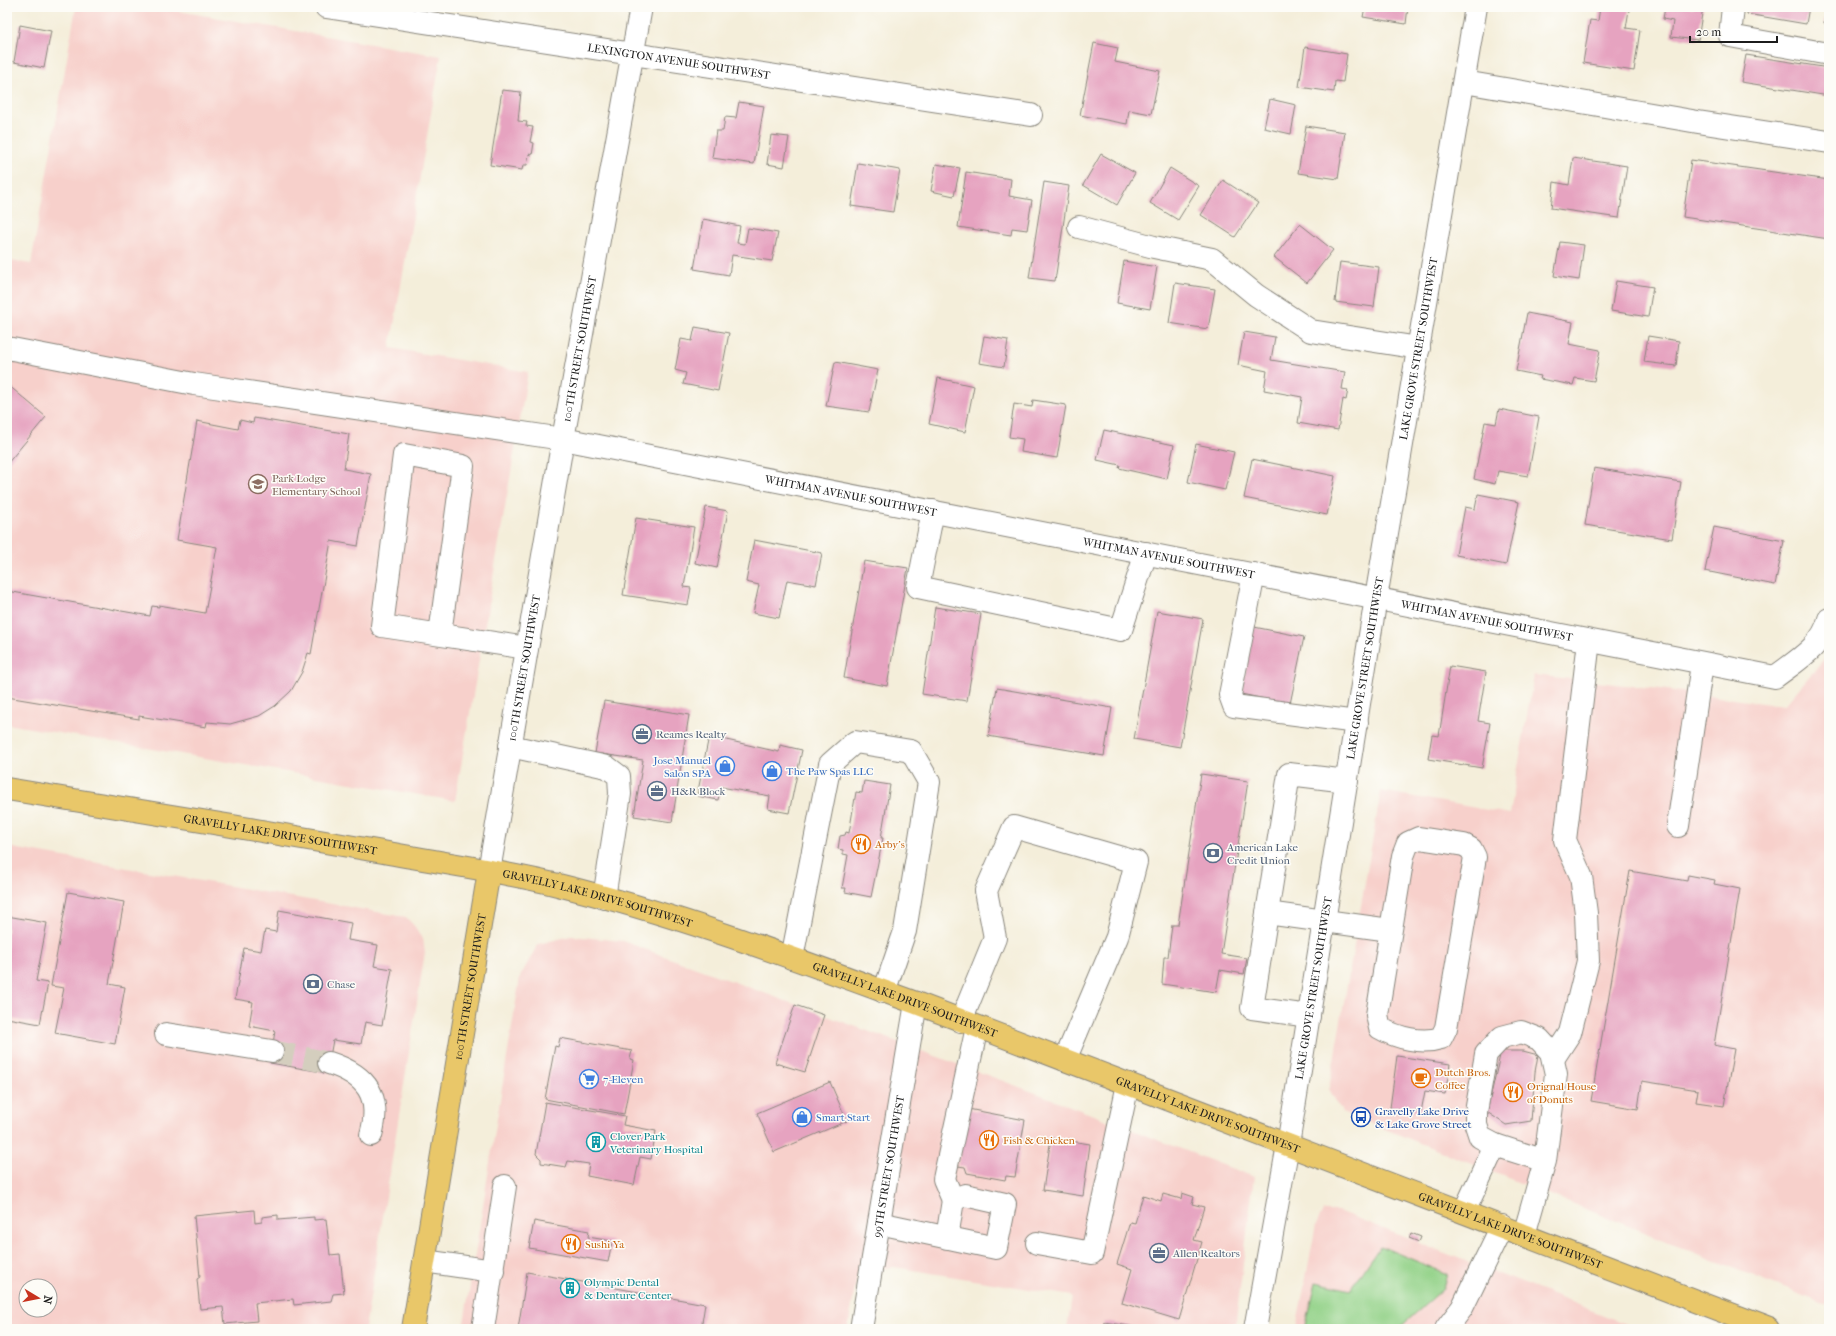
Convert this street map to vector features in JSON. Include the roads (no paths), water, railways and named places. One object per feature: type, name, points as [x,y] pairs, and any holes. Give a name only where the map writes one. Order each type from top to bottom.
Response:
[{"type":"main road","name":"GRAVELLY LAKE DRIVE SOUTHWEST","points":[[7,789],[201,819],[489,871],[558,885],[673,918],[792,958],[916,1003],[1769,1329]]},
{"type":"main road","name":"100TH STREET SOUTHWEST","points":[[413,1329],[489,871]]},
{"type":"street","name":"LEXINGTON AVENUE SOUTHWEST","points":[[326,7],[1031,115]]},
{"type":"street","name":"100TH STREET SOUTHWEST","points":[[489,871],[563,439],[641,7]]},
{"type":"street","name":"LAKE GROVE STREET SOUTHWEST","points":[[1255,1329],[1288,1145],[1376,598],[1476,7]]},
{"type":"street","points":[[1733,7],[1730,36],[1829,54]]},
{"type":"street","points":[[1464,82],[1698,122],[1829,142]]},
{"type":"street","points":[[1079,227],[1154,247],[1212,259],[1256,295],[1310,330],[1418,348]]},
{"type":"street","name":"WHITMAN AVENUE SOUTHWEST","points":[[7,348],[194,384],[563,439],[1376,598],[1702,664],[1775,677],[1815,646],[1827,630],[1829,619]]},
{"type":"street","points":[[440,634],[463,466],[404,455],[382,626],[527,648]]},
{"type":"street","points":[[933,511],[918,587],[1121,630],[1146,553]]},
{"type":"street","points":[[1254,574],[1230,695],[1234,706],[1357,722]]},
{"type":"street","points":[[1553,1059],[1570,1033],[1588,961],[1586,913],[1581,876],[1565,840],[1589,641]]},
{"type":"street","points":[[1678,826],[1702,664]]},
{"type":"street","points":[[792,958],[830,764],[855,742],[911,751],[929,782],[905,931],[884,992]]},
{"type":"street","points":[[510,746],[607,767],[619,776],[620,794],[604,898]]},
{"type":"street","points":[[1309,1016],[1252,1008],[1289,774],[1347,781]]},
{"type":"street","points":[[947,1238],[953,1200],[944,1179],[969,1024],[996,938],[986,891],[1014,827],[1136,862],[1116,937],[1065,1060]]},
{"type":"street","points":[[1419,838],[1464,845],[1471,849],[1475,858],[1446,1028],[1441,1038],[1431,1042],[1392,1035],[1380,1028],[1377,1015],[1390,930],[1403,856],[1408,843],[1419,838]]},
{"type":"street","points":[[1267,913],[1390,930]]},
{"type":"street","name":"99TH STREET SOUTHWEST","points":[[861,1329],[916,1003]]},
{"type":"street","points":[[1524,1235],[1545,1161],[1556,1074],[1551,1052],[1539,1039],[1521,1032],[1502,1037],[1486,1054],[1476,1112],[1476,1125],[1480,1138],[1495,1145],[1545,1161]]},
{"type":"street","points":[[166,1034],[272,1051]]},
{"type":"street","points":[[329,1063],[343,1067],[362,1079],[374,1096],[375,1120],[371,1135]]},
{"type":"street","points":[[1037,1244],[1092,1253],[1128,1084]]},
{"type":"street","points":[[1464,1212],[1495,1145]]},
{"type":"street","points":[[484,1329],[505,1186]]},
{"type":"street","points":[[879,1223],[996,1248],[1005,1204],[965,1195],[953,1200]]},
{"type":"street","points":[[1446,1329],[1462,1308],[1502,1226]]},
{"type":"street","points":[[424,1261],[493,1271]]},
{"type":"tunnel","points":[[272,1051],[329,1063]]},
{"type":"place","name":"Park Lodge Elementary School","points":[[258,484]]},
{"type":"place","name":"Reames Realty","points":[[642,734]]},
{"type":"place","name":"Jose Manuel Salon SPA","points":[[725,766]]},
{"type":"place","name":"The Paw Spas LLC","points":[[772,771]]},
{"type":"place","name":"H&R Block","points":[[657,791]]},
{"type":"place","name":"Arby's","points":[[861,844]]},
{"type":"place","name":"American Lake Credit Union","points":[[1213,853]]},
{"type":"place","name":"Chase","points":[[313,984]]},
{"type":"place","name":"Dutch Bros. Coffee","points":[[1421,1078]]},
{"type":"place","name":"7-Eleven","points":[[589,1079]]},
{"type":"place","name":"Orignal House of Donuts","points":[[1513,1092]]},
{"type":"place","name":"Smart Start","points":[[802,1117]]},
{"type":"place","name":"Gravelly Lake Drive & Lake Grove Street","points":[[1361,1117]]},
{"type":"place","name":"Fish & Chicken","points":[[989,1140]]},
{"type":"place","name":"Clover Park Veterinary Hospital","points":[[596,1142]]},
{"type":"place","name":"Sushi Ya","points":[[571,1244]]},
{"type":"place","name":"Allen Realtors","points":[[1159,1253]]},
{"type":"place","name":"Olympic Dental & Denture Center","points":[[570,1288]]}]
